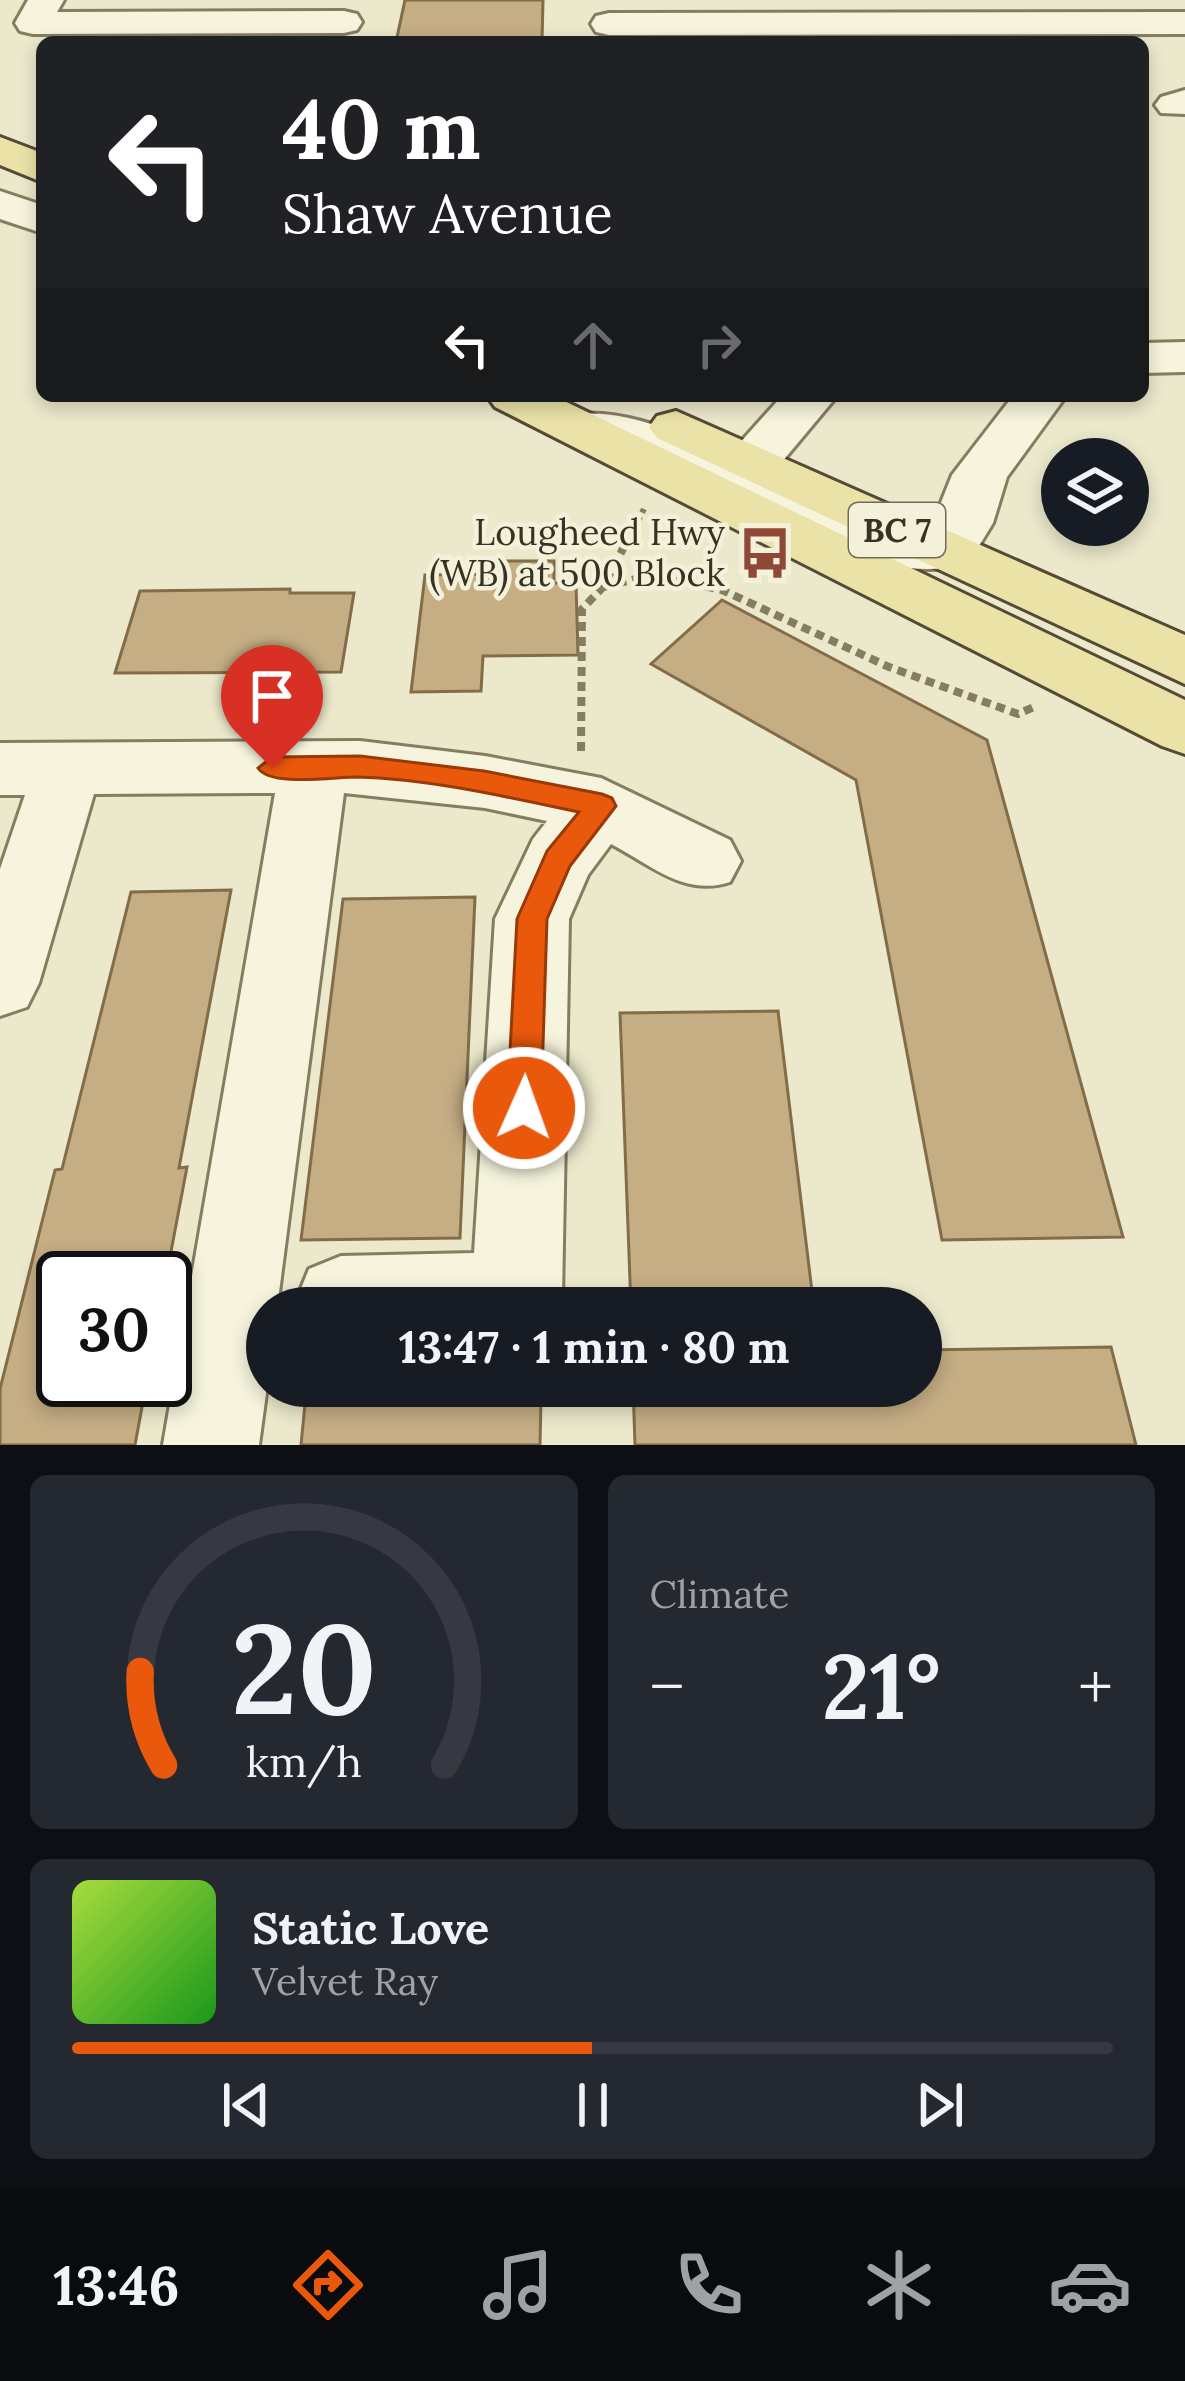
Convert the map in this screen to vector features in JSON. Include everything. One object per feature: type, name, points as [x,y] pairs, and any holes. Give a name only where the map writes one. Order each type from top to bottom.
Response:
[{"type":"main road","points":[[0,110],[36,126]]},
{"type":"main road","points":[[0,149],[36,166]]},
{"type":"main road","name":"BC 7","points":[[543,402],[594,412],[947,550],[1185,662]]},
{"type":"main road","name":"BC 7","points":[[594,412],[669,473],[1185,728]]},
{"type":"street","points":[[46,0],[33,23],[344,21]]},
{"type":"street","points":[[608,22],[934,33],[1185,24]]},
{"type":"street","points":[[0,204],[36,218]]},
{"type":"street","points":[[1149,358],[1185,357]]},
{"type":"street","points":[[806,402],[744,471],[850,533],[893,548],[947,550],[964,523],[980,475],[1035,402]]},
{"type":"street","points":[[887,526],[980,475]]},
{"type":"street","points":[[0,983],[34,769],[360,766],[484,782],[589,803],[705,861]]},
{"type":"street","points":[[212,1445],[313,767]]},
{"type":"street","points":[[517,1287],[532,919],[589,803]]},
{"type":"path","points":[[589,803],[582,609],[603,586],[651,495],[669,473]]},
{"type":"path","points":[[603,586],[652,575],[722,590],[889,667],[1018,714],[1039,705]]},
{"type":"building","points":[[405,0],[543,0],[542,36],[397,36]]},
{"type":"building","points":[[501,561],[554,561],[554,583],[576,583],[578,655],[483,656],[481,691],[411,692],[425,575],[500,574]]},
{"type":"building","points":[[290,589],[290,593],[354,593],[341,672],[115,673],[140,591]]},
{"type":"building","points":[[722,600],[987,740],[1123,1237],[942,1240],[856,780],[651,664]]},
{"type":"building","points":[[231,890],[179,1168],[187,1167],[171,1251],[36,1251],[36,1407],[142,1407],[135,1445],[0,1445],[0,1389],[55,1170],[62,1169],[131,892]]},
{"type":"building","points":[[475,897],[460,1238],[301,1240],[343,899]]},
{"type":"building","points":[[778,1011],[811,1287],[630,1287],[620,1013]]},
{"type":"building","points":[[1111,1347],[1136,1445],[635,1445],[634,1407],[942,1407],[942,1350]]},
{"type":"building","points":[[305,1407],[541,1407],[540,1445],[301,1445]]},
{"type":"place","name":"Lougheed Hwy (WB) at 500 Block","points":[[765,553]]},
{"type":"route","points":[[272,768],[360,766],[484,782],[602,806],[558,860],[532,919],[524,1108]]}]
